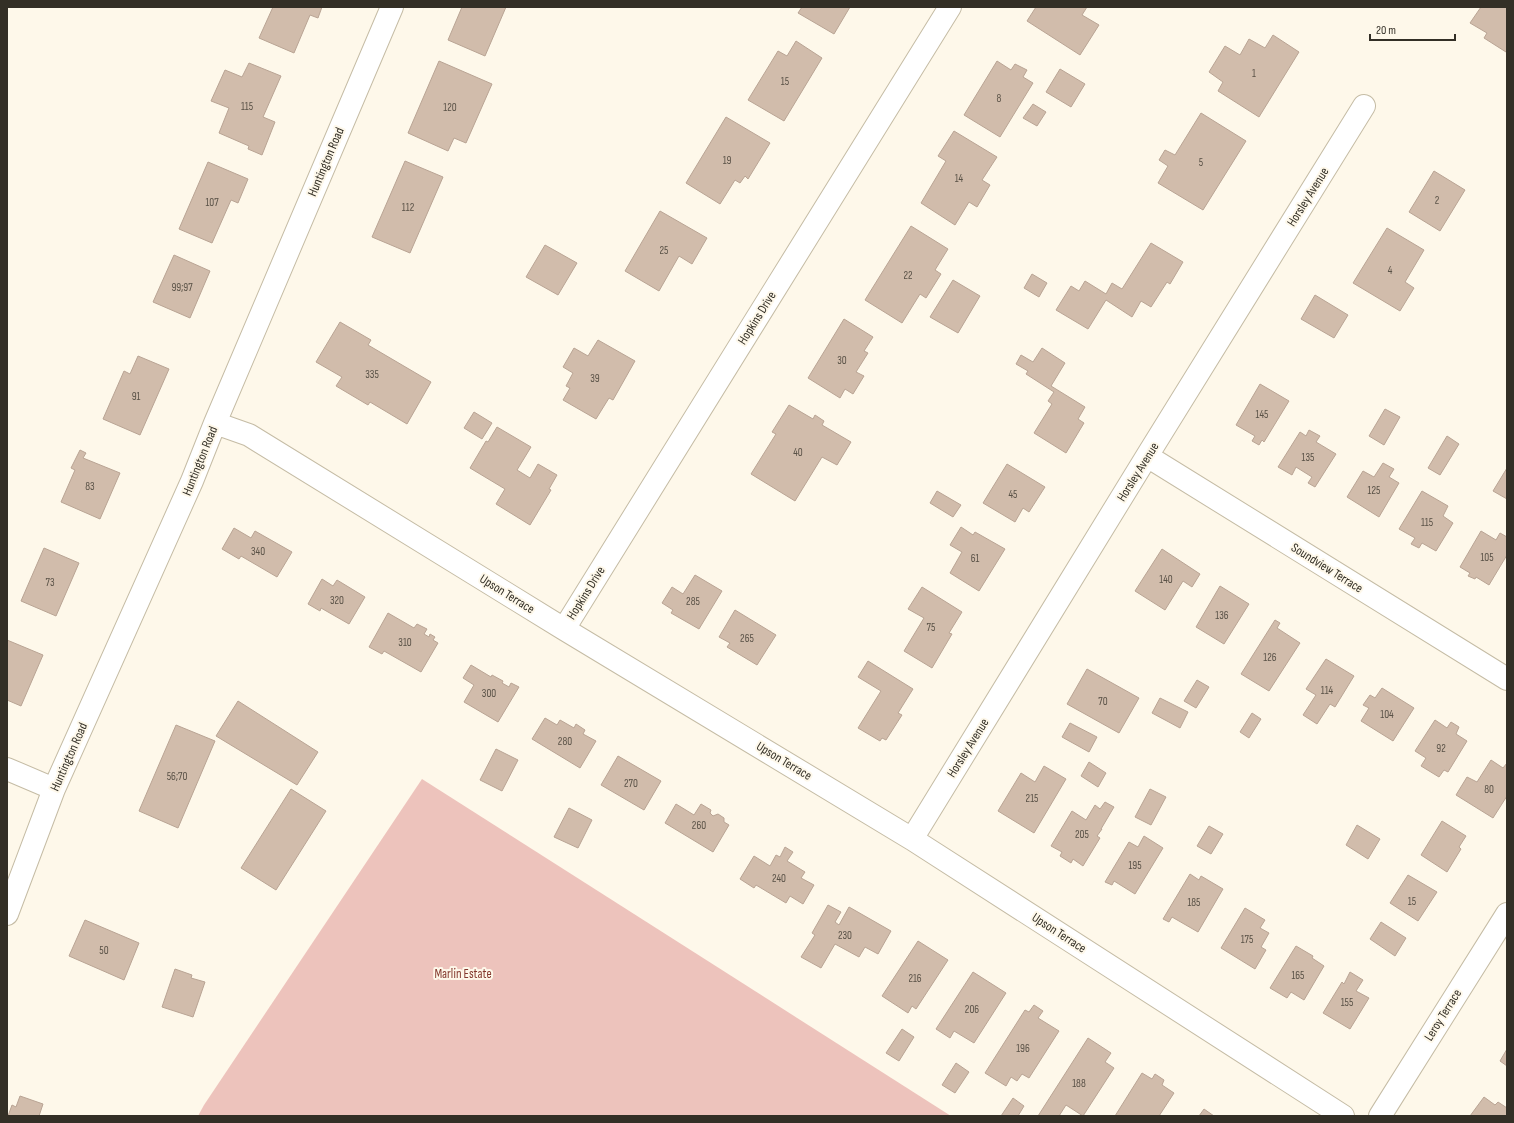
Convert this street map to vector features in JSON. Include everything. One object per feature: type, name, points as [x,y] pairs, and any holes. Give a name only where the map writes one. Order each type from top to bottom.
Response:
[{"type":"street","name":"Huntington Road","points":[[7,914],[54,789],[192,481],[215,423],[392,7]]},
{"type":"street","name":"Hopkins Drive","points":[[564,629],[950,7]]},
{"type":"street","name":"Horsley Avenue","points":[[912,839],[1364,106]]},
{"type":"street","name":"Upson Terrace","points":[[215,423],[249,435],[564,629],[912,839],[1343,1116]]},
{"type":"street","name":"Soundview Terrace","points":[[1147,456],[1507,679]]},
{"type":"street","points":[[7,769],[54,789]]},
{"type":"street","name":"Leroy Terrace","points":[[1380,1116],[1507,914]]},
{"type":"green space","name":"Marlin Estate","points":[[422,779],[951,1116],[198,1116]]},
{"type":"building","points":[[273,7],[322,7],[318,18],[310,15],[294,53],[259,38]]},
{"type":"building","points":[[462,7],[506,7],[485,56],[448,40]]},
{"type":"building","points":[[802,7],[850,7],[834,34],[798,13]]},
{"type":"building","points":[[1036,7],[1087,7],[1082,15],[1099,25],[1080,55],[1027,21]]},
{"type":"building","points":[[1481,7],[1507,7],[1506,52],[1484,38],[1487,33],[1470,23]]},
{"type":"building","points":[[1273,35],[1299,52],[1259,117],[1218,91],[1223,82],[1209,72],[1225,46],[1240,55],[1249,39],[1265,48]]},
{"type":"building","points":[[796,41],[822,58],[784,121],[748,100],[778,51],[787,56]]},
{"type":"building","points":[[439,61],[492,84],[466,143],[454,138],[448,151],[408,133]]},
{"type":"building","points":[[997,61],[1011,70],[1015,64],[1027,70],[1023,77],[1033,83],[1000,137],[964,115]]},
{"type":"building","points":[[249,63],[281,76],[263,117],[275,122],[262,155],[248,149],[249,146],[219,133],[229,108],[211,101],[225,70],[242,77]]},
{"type":"building","points":[[1060,69],[1085,84],[1071,107],[1046,92]]},
{"type":"building","points":[[1033,104],[1046,112],[1037,126],[1023,118]]},
{"type":"building","points":[[1201,113],[1246,141],[1203,210],[1158,183],[1168,166],[1159,160],[1165,150],[1175,155]]},
{"type":"building","points":[[726,117],[770,143],[748,179],[745,176],[740,183],[735,180],[720,204],[686,183]]},
{"type":"building","points":[[954,131],[997,157],[982,180],[990,185],[977,207],[969,202],[955,225],[921,203],[946,161],[938,156]]},
{"type":"building","points":[[405,161],[443,177],[410,253],[372,237]]},
{"type":"building","points":[[208,162],[248,179],[238,203],[231,200],[212,243],[179,229]]},
{"type":"building","points":[[1434,171],[1465,190],[1440,231],[1409,212]]},
{"type":"building","points":[[660,211],[707,238],[692,264],[679,256],[659,291],[625,271]]},
{"type":"building","points":[[911,226],[948,249],[935,270],[941,274],[926,298],[920,294],[902,323],[865,300]]},
{"type":"building","points":[[1387,228],[1424,250],[1405,282],[1414,288],[1400,311],[1353,283]]},
{"type":"building","points":[[1151,243],[1183,262],[1170,284],[1167,282],[1151,307],[1141,301],[1132,317],[1106,300],[1088,329],[1056,310],[1071,286],[1079,291],[1085,281],[1106,294],[1112,283],[1122,289]]},
{"type":"building","points":[[545,245],[577,263],[558,295],[526,277]]},
{"type":"building","points":[[174,255],[210,271],[190,318],[153,302]]},
{"type":"building","points":[[1032,274],[1047,283],[1039,297],[1024,288]]},
{"type":"building","points":[[953,280],[980,296],[958,333],[930,317]]},
{"type":"building","points":[[1315,295],[1348,315],[1334,338],[1301,319]]},
{"type":"building","points":[[844,319],[873,337],[864,351],[868,353],[856,372],[864,376],[853,394],[845,389],[840,398],[808,378]]},
{"type":"building","points":[[340,322],[371,340],[368,345],[431,382],[407,424],[370,402],[368,405],[336,386],[342,377],[316,362]]},
{"type":"building","points":[[598,340],[635,361],[613,400],[609,398],[596,419],[563,400],[570,388],[566,386],[573,373],[563,367],[574,348],[588,356]]},
{"type":"building","points":[[1042,348],[1065,363],[1051,386],[1085,407],[1078,419],[1084,423],[1066,453],[1034,433],[1052,404],[1048,401],[1054,392],[1026,374],[1028,371],[1016,364],[1021,355],[1033,362]]},
{"type":"building","points":[[138,356],[169,369],[140,435],[103,419],[124,371],[130,374]]},
{"type":"building","points":[[1260,384],[1289,401],[1264,442],[1262,440],[1259,445],[1252,441],[1255,436],[1236,425]]},
{"type":"building","points":[[789,405],[813,419],[815,415],[824,421],[822,425],[851,442],[837,465],[822,457],[795,501],[751,474],[776,434],[772,432]]},
{"type":"building","points":[[1385,409],[1400,417],[1384,445],[1369,436]]},
{"type":"building","points":[[474,412],[492,423],[482,439],[464,428]]},
{"type":"building","points":[[497,427],[531,447],[517,470],[530,478],[538,464],[557,475],[549,489],[551,490],[530,525],[496,504],[505,489],[470,468],[486,441],[488,442]]},
{"type":"building","points":[[1309,430],[1320,436],[1316,442],[1336,454],[1315,487],[1308,483],[1312,477],[1296,467],[1292,475],[1278,467],[1300,432],[1306,436]]},
{"type":"building","points":[[1447,436],[1459,444],[1440,475],[1428,468]]},
{"type":"building","points":[[80,450],[86,453],[83,458],[120,473],[100,519],[61,502],[75,470],[71,468]]},
{"type":"building","points":[[1383,463],[1394,469],[1389,477],[1399,483],[1379,517],[1347,497],[1363,471],[1374,477]]},
{"type":"building","points":[[1007,464],[1045,487],[1029,512],[1023,508],[1015,522],[983,503]]},
{"type":"building","points":[[1507,468],[1507,499],[1493,491]]},
{"type":"building","points":[[937,491],[961,505],[953,517],[930,503]]},
{"type":"building","points":[[1422,491],[1448,506],[1443,516],[1453,523],[1436,551],[1422,543],[1419,548],[1411,544],[1415,538],[1399,529]]},
{"type":"building","points":[[961,527],[973,535],[975,532],[1005,549],[979,591],[950,573],[962,552],[950,545]]},
{"type":"building","points":[[234,528],[251,538],[255,531],[292,552],[277,577],[241,556],[239,559],[222,549]]},
{"type":"building","points":[[1481,531],[1496,540],[1500,533],[1507,537],[1507,555],[1489,585],[1476,577],[1475,579],[1468,576],[1470,573],[1460,567]]},
{"type":"building","points":[[44,548],[79,563],[56,616],[21,601]]},
{"type":"building","points":[[1162,549],[1200,574],[1192,587],[1183,581],[1165,610],[1135,591]]},
{"type":"building","points":[[695,575],[722,591],[699,629],[671,613],[673,610],[662,603],[672,587],[683,594]]},
{"type":"building","points":[[322,579],[333,586],[337,580],[365,597],[349,624],[321,608],[320,611],[308,604]]},
{"type":"building","points":[[1220,586],[1249,604],[1224,644],[1196,627]]},
{"type":"building","points":[[922,587],[962,612],[949,633],[952,634],[932,668],[904,651],[924,618],[908,609]]},
{"type":"building","points":[[735,610],[776,635],[757,665],[727,647],[730,643],[719,637]]},
{"type":"building","points":[[388,613],[414,628],[417,624],[427,629],[424,634],[429,637],[430,634],[435,637],[433,640],[438,643],[421,672],[384,651],[382,654],[369,647]]},
{"type":"building","points":[[1275,620],[1280,623],[1277,628],[1300,643],[1269,691],[1241,674]]},
{"type":"building","points":[[7,640],[43,655],[21,706],[7,700]]},
{"type":"building","points":[[1326,659],[1354,676],[1335,707],[1330,704],[1317,724],[1303,715],[1316,695],[1306,689]]},
{"type":"building","points":[[868,661],[913,689],[898,713],[902,715],[886,740],[882,738],[880,741],[858,728],[881,691],[858,677]]},
{"type":"building","points":[[471,665],[491,677],[492,675],[503,681],[502,683],[509,687],[511,683],[519,687],[498,722],[464,702],[474,685],[463,678]]},
{"type":"building","points":[[1087,669],[1139,698],[1119,733],[1067,704]]},
{"type":"building","points":[[1197,680],[1209,687],[1196,708],[1184,701]]},
{"type":"building","points":[[1382,688],[1414,708],[1393,741],[1361,721],[1369,708],[1363,705],[1370,695],[1375,698]]},
{"type":"building","points":[[1160,698],[1188,712],[1180,728],[1152,713]]},
{"type":"building","points":[[238,701],[318,752],[297,785],[216,736]]},
{"type":"building","points":[[1252,713],[1261,719],[1249,738],[1240,732]]},
{"type":"building","points":[[545,718],[557,725],[560,720],[574,728],[576,724],[585,730],[583,734],[596,741],[580,768],[532,739]]},
{"type":"building","points":[[1435,720],[1447,728],[1451,722],[1459,727],[1456,734],[1467,741],[1448,772],[1444,770],[1439,777],[1421,766],[1426,758],[1415,751]]},
{"type":"building","points":[[1070,723],[1097,737],[1089,752],[1062,737]]},
{"type":"building","points":[[176,725],[215,741],[178,828],[139,811]]},
{"type":"building","points":[[496,749],[518,760],[502,791],[480,780]]},
{"type":"building","points":[[618,756],[661,781],[644,810],[601,785]]},
{"type":"building","points":[[1491,760],[1503,768],[1507,763],[1507,796],[1493,818],[1456,795],[1467,777],[1477,782]]},
{"type":"building","points":[[1089,762],[1106,773],[1098,787],[1081,776]]},
{"type":"building","points":[[1044,766],[1066,779],[1034,833],[998,811],[1021,773],[1035,782]]},
{"type":"building","points":[[291,789],[326,811],[276,890],[241,868]]},
{"type":"building","points":[[1150,789],[1166,797],[1151,825],[1135,817]]},
{"type":"building","points":[[1105,802],[1114,807],[1097,836],[1100,838],[1083,866],[1073,859],[1071,863],[1060,856],[1062,852],[1051,846],[1072,811],[1086,820],[1095,805],[1100,809]]},
{"type":"building","points":[[676,804],[694,815],[701,804],[711,810],[710,813],[713,816],[718,814],[724,818],[724,822],[729,825],[713,852],[665,823]]},
{"type":"building","points":[[569,808],[592,820],[578,848],[554,837]]},
{"type":"building","points":[[1442,821],[1466,836],[1459,847],[1461,849],[1447,872],[1421,855]]},
{"type":"building","points":[[1357,825],[1380,839],[1368,859],[1346,845]]},
{"type":"building","points":[[1209,826],[1223,834],[1211,854],[1197,846]]},
{"type":"building","points":[[1144,836],[1163,848],[1135,894],[1114,881],[1112,885],[1105,882],[1129,842],[1138,847]]},
{"type":"building","points":[[785,847],[793,852],[787,861],[805,872],[801,878],[814,885],[803,904],[790,896],[786,903],[756,885],[754,888],[740,879],[754,856],[770,866],[776,855],[780,857]]},
{"type":"building","points":[[1190,874],[1199,880],[1201,876],[1223,889],[1198,932],[1172,917],[1169,922],[1163,919]]},
{"type":"building","points":[[1408,875],[1437,892],[1418,921],[1390,903]]},
{"type":"building","points":[[828,905],[841,912],[835,922],[839,925],[849,907],[891,931],[878,954],[865,947],[859,957],[835,944],[821,968],[801,957],[815,935],[812,933]]},
{"type":"building","points":[[1245,908],[1265,920],[1260,928],[1269,933],[1261,947],[1266,950],[1255,969],[1221,948]]},
{"type":"building","points":[[85,920],[139,943],[124,980],[69,956]]},
{"type":"building","points":[[1381,922],[1406,938],[1395,956],[1370,939]]},
{"type":"building","points":[[918,941],[948,960],[916,1009],[912,1006],[908,1013],[882,996]]},
{"type":"building","points":[[1296,946],[1313,956],[1312,958],[1324,966],[1304,1000],[1291,992],[1287,998],[1270,988]]},
{"type":"building","points":[[175,969],[192,975],[191,978],[205,982],[193,1017],[162,1007]]},
{"type":"building","points":[[973,972],[1006,993],[974,1043],[954,1031],[950,1038],[936,1029]]},
{"type":"building","points":[[1350,972],[1363,980],[1356,991],[1369,998],[1350,1029],[1323,1013],[1342,982],[1344,984]]},
{"type":"building","points":[[1034,1005],[1043,1011],[1038,1018],[1059,1031],[1029,1078],[1022,1074],[1017,1081],[1011,1077],[1006,1086],[985,1073],[1025,1010],[1029,1012]]},
{"type":"building","points":[[902,1029],[914,1037],[899,1061],[886,1053]]},
{"type":"building","points":[[1088,1038],[1111,1053],[1105,1062],[1114,1068],[1083,1116],[1066,1105],[1059,1116],[1038,1116]]},
{"type":"building","points":[[1507,1049],[1507,1066],[1500,1061]]},
{"type":"building","points":[[956,1063],[969,1072],[955,1093],[942,1085]]},
{"type":"building","points":[[1142,1073],[1152,1079],[1155,1074],[1164,1080],[1162,1085],[1174,1093],[1159,1116],[1115,1116]]},
{"type":"building","points":[[20,1096],[43,1104],[39,1116],[8,1116],[12,1105],[16,1107]]},
{"type":"building","points":[[1484,1097],[1495,1105],[1498,1102],[1507,1108],[1507,1116],[1470,1116]]},
{"type":"building","points":[[1013,1098],[1024,1106],[1018,1116],[1001,1116]]},
{"type":"building","points":[[1204,1109],[1214,1116],[1199,1116]]}]
